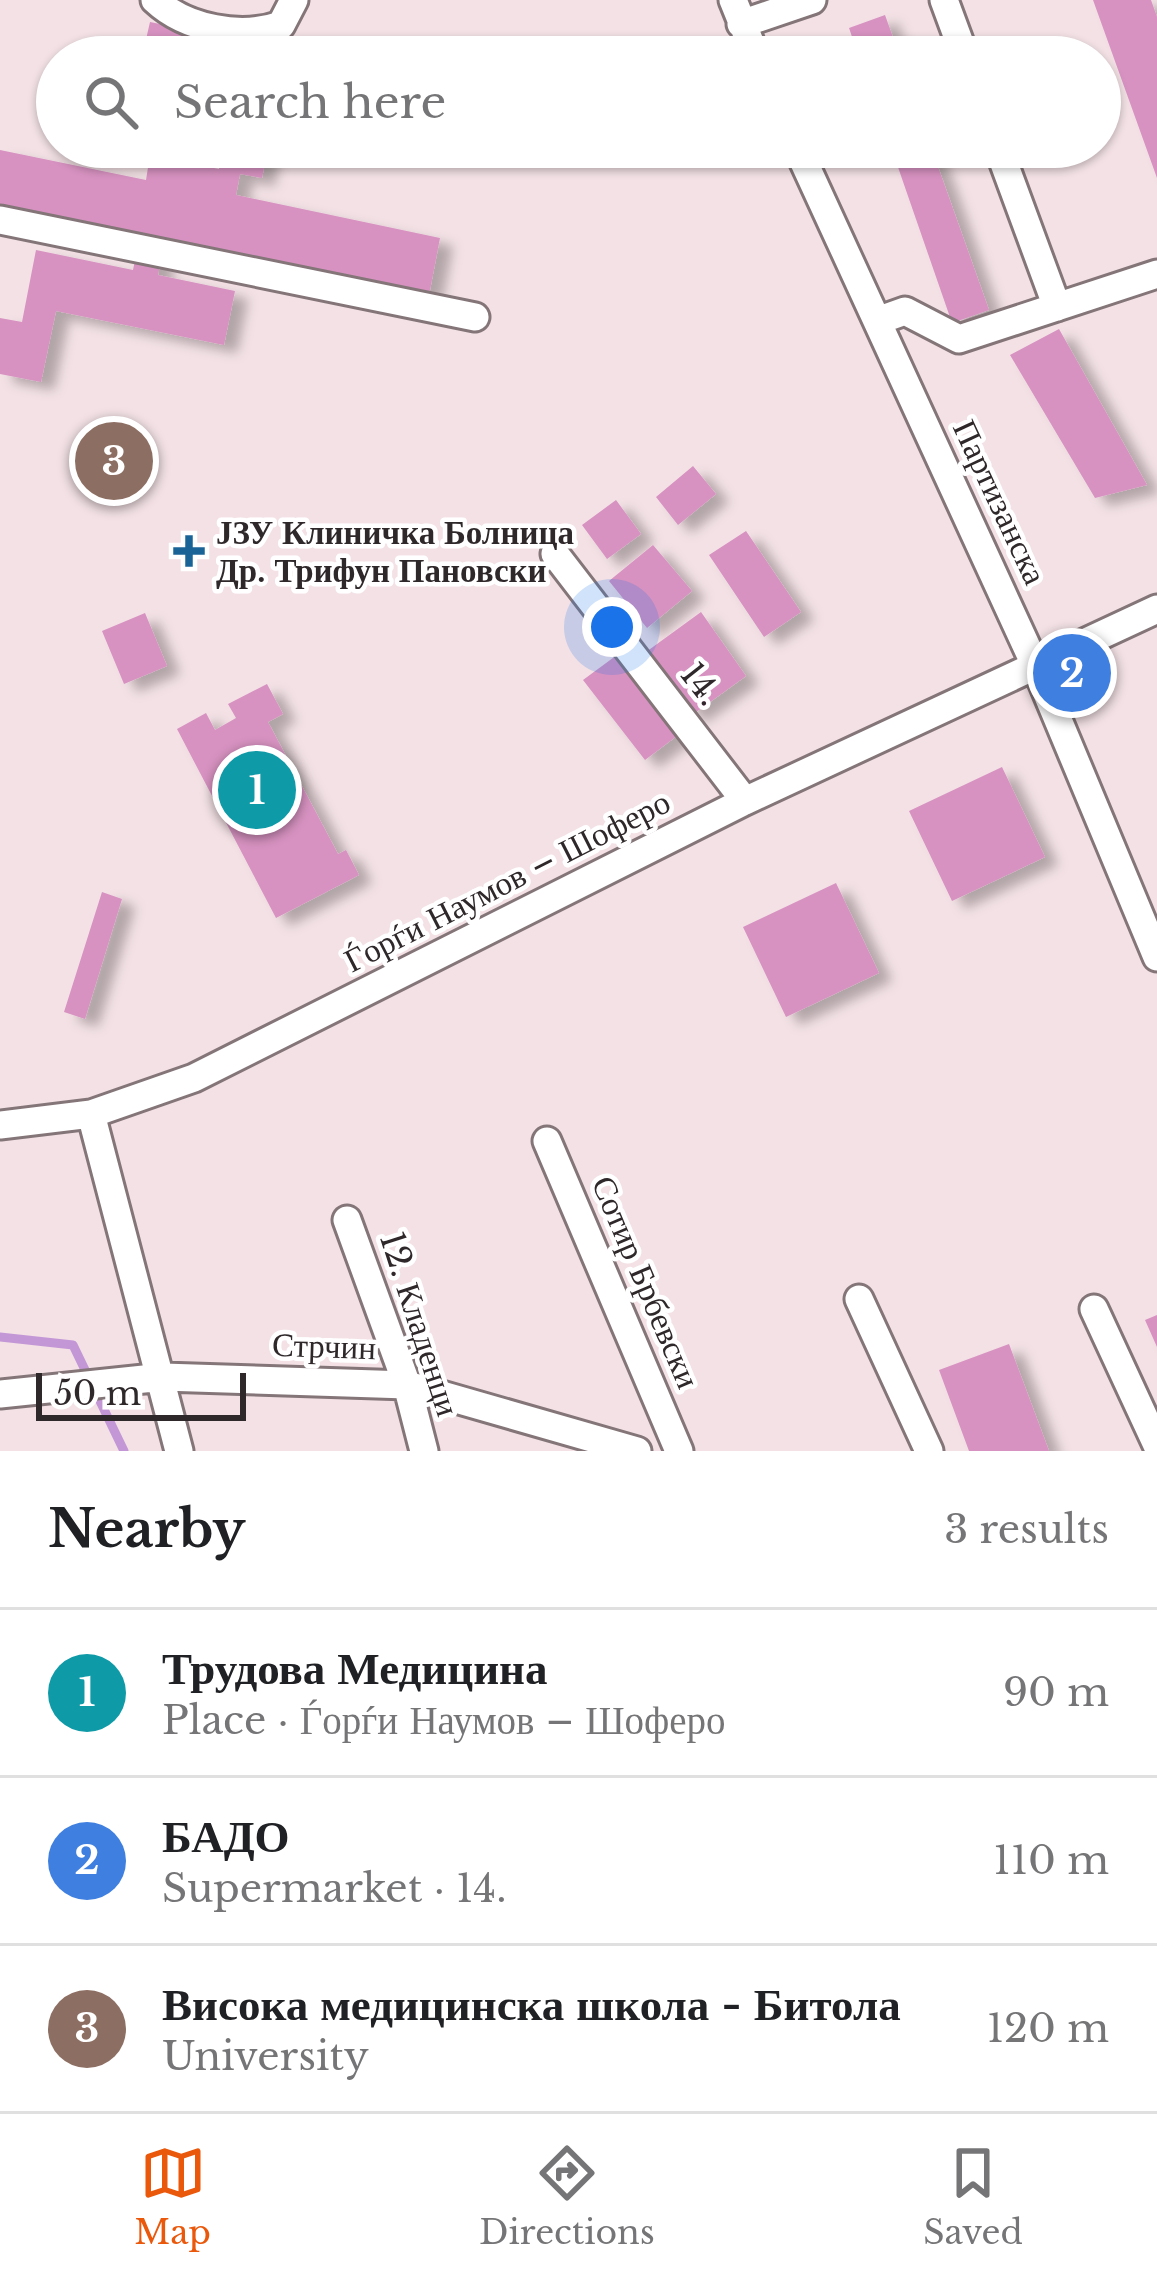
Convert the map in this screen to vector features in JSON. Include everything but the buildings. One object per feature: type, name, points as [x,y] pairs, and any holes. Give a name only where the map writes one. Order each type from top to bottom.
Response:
[{"type":"street","points":[[155,0],[173,17],[253,34],[280,25],[294,0]]},
{"type":"street","points":[[737,12],[812,0]]},
{"type":"street","points":[[944,0],[957,36]]},
{"type":"street","name":"Партизанска","points":[[807,168],[1036,667],[1157,957]]},
{"type":"street","points":[[1006,168],[1057,307]]},
{"type":"street","points":[[0,220],[475,317]]},
{"type":"street","points":[[877,321],[905,310],[959,339],[1157,274]]},
{"type":"street","name":"14.","points":[[555,554],[745,801]]},
{"type":"street","points":[[1036,667],[1157,609]]},
{"type":"street","name":"Ѓорѓи Наумов – Шоферо","points":[[0,1125],[91,1114],[194,1078],[745,801],[1036,667]]},
{"type":"street","points":[[91,1114],[179,1451]]},
{"type":"street","name":"Сотир Брбевски","points":[[547,1141],[679,1451]]},
{"type":"street","name":"12. Кладенци","points":[[347,1220],[406,1385],[424,1451]]},
{"type":"street","points":[[860,1299],[929,1451]]},
{"type":"street","points":[[1094,1310],[1157,1445]]},
{"type":"street","name":"Стрчин","points":[[14,1392],[163,1377],[406,1385],[637,1451]]},
{"type":"waterway","points":[[0,1337],[73,1345],[124,1451]]},
{"type":"place","name":"Висока медицинска школа - Битола","points":[[114,461]]},
{"type":"place","name":"ЈЗУ Клиничка Болница Др. Трифун Пановски","points":[[189,551]]},
{"type":"place","name":"БАДО","points":[[1072,673]]},
{"type":"place","name":"Трудова Медицина","points":[[257,790]]}]
